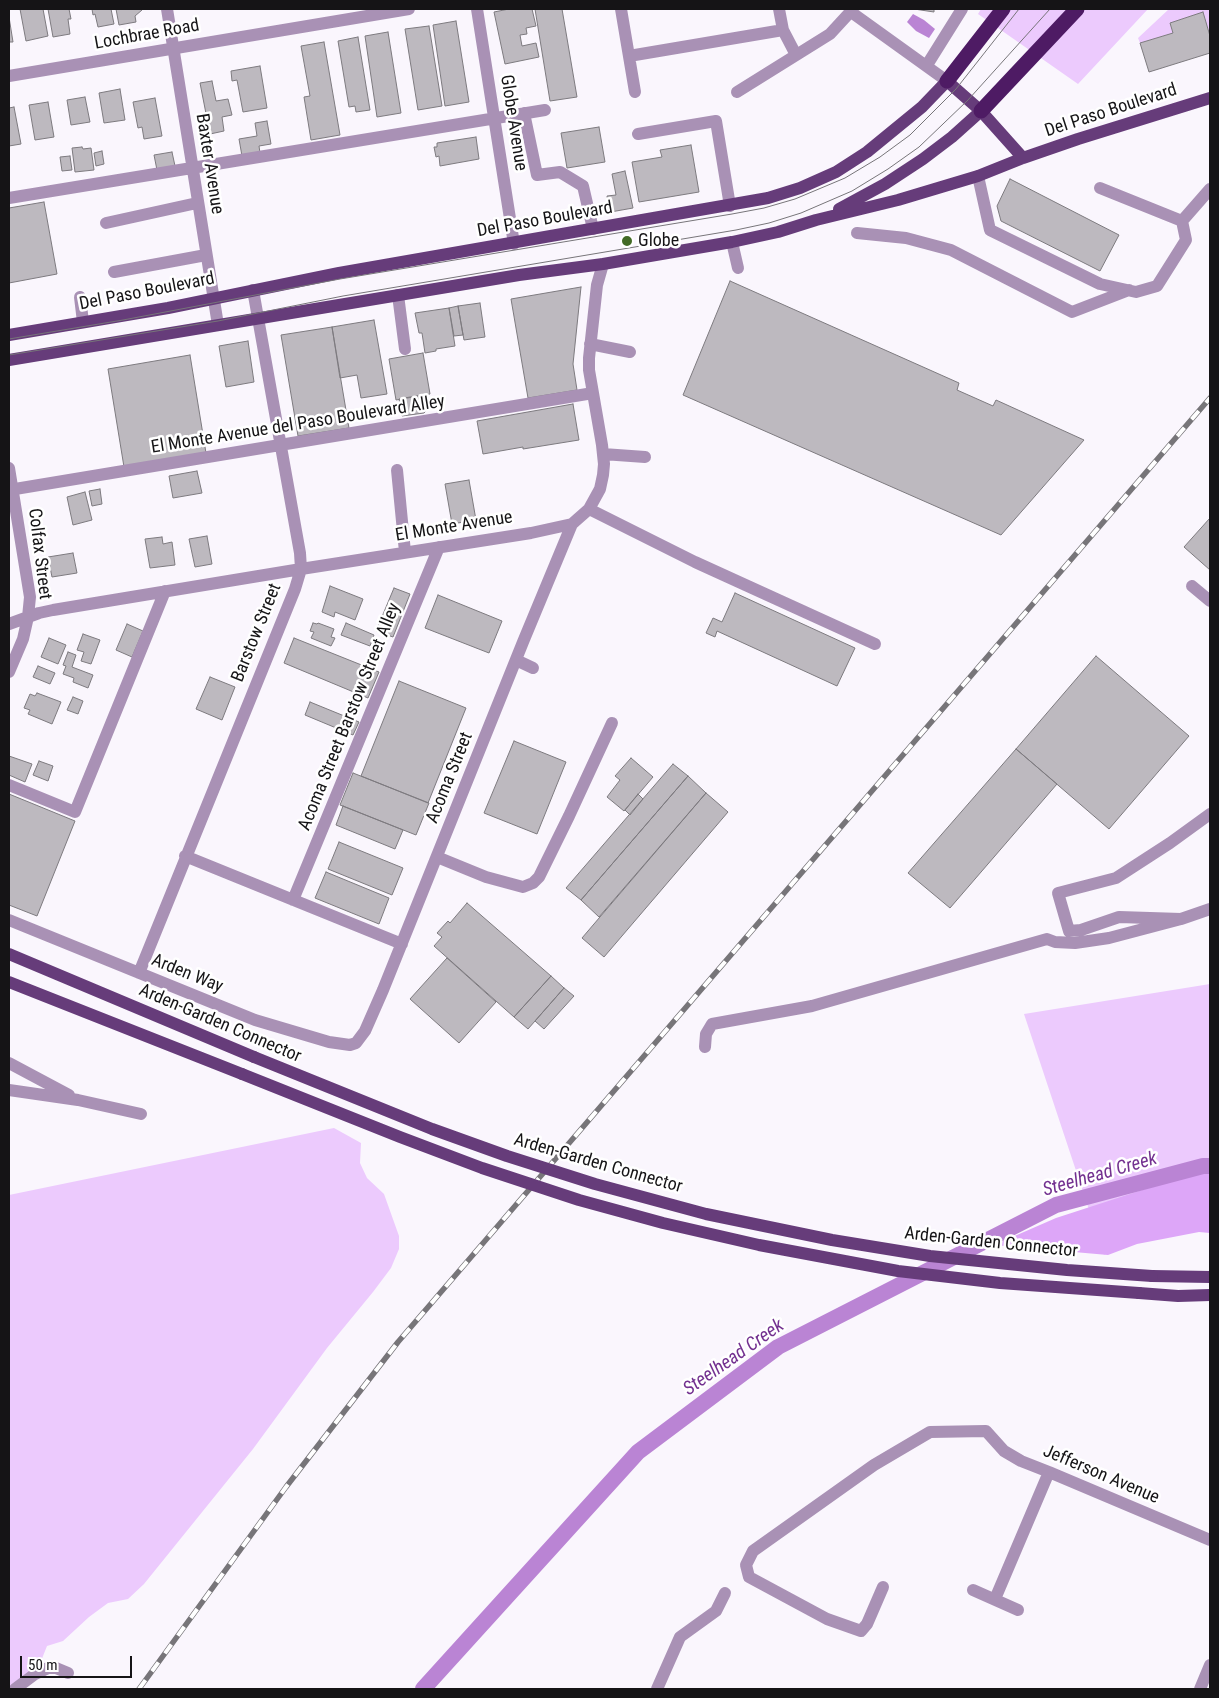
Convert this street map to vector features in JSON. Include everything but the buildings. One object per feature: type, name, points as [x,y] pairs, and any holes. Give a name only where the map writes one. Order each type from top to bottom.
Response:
[{"type":"highway","points":[[947,81],[1002,9]]},
{"type":"highway","points":[[980,111],[1077,9]]},
{"type":"main road","points":[[947,81],[980,111],[1023,158]]},
{"type":"main road","name":"Del Paso Boulevard","points":[[9,334],[768,198],[800,188],[836,172],[867,152],[922,107],[947,81]]},
{"type":"main road","name":"Del Paso Boulevard","points":[[9,360],[519,275],[603,264],[732,242],[778,232],[816,220],[898,200],[978,176],[1023,158],[1210,98]]},
{"type":"main road","points":[[816,220],[884,184],[922,159],[952,137],[980,111]]},
{"type":"main road","name":"Arden-Garden Connector","points":[[9,954],[254,1058],[423,1126],[507,1156],[595,1184],[706,1214],[823,1238],[930,1256],[1038,1268],[1152,1276],[1210,1277]]},
{"type":"main road","name":"Arden-Garden Connector","points":[[9,982],[482,1168],[579,1200],[688,1229],[805,1254],[898,1271],[1019,1285],[1178,1296],[1210,1295]]},
{"type":"street","name":"Baxter Avenue","points":[[167,9],[218,325]]},
{"type":"street","name":"Lochbrae Road","points":[[9,76],[409,9]]},
{"type":"street","name":"Globe Avenue","points":[[477,9],[514,244]]},
{"type":"street","points":[[621,9],[635,92]]},
{"type":"street","points":[[779,9],[783,30],[796,55]]},
{"type":"street","points":[[927,65],[962,9]]},
{"type":"street","points":[[737,92],[830,34],[852,10],[947,81]]},
{"type":"street","points":[[629,56],[783,30]]},
{"type":"street","points":[[9,198],[545,110]]},
{"type":"street","points":[[524,113],[536,175],[560,172],[583,186],[593,229]]},
{"type":"street","points":[[638,134],[716,121],[730,206]]},
{"type":"street","points":[[978,176],[990,230],[1100,284],[1136,292],[1157,286],[1186,240],[1182,221]]},
{"type":"street","points":[[1100,188],[1182,221]]},
{"type":"street","points":[[1182,221],[1210,189]]},
{"type":"street","points":[[106,223],[197,203]]},
{"type":"street","points":[[857,233],[906,238],[951,250],[1072,312],[1129,290]]},
{"type":"street","points":[[732,242],[738,268]]},
{"type":"street","points":[[114,272],[206,255]]},
{"type":"street","points":[[603,264],[597,285],[589,370],[604,475],[600,489],[589,509],[695,562],[875,644]]},
{"type":"street","name":"Barstow Street","points":[[138,973],[295,589],[301,569],[282,445],[253,290]]},
{"type":"street","points":[[398,295],[405,349]]},
{"type":"street","points":[[80,296],[83,322]]},
{"type":"street","points":[[590,344],[630,352]]},
{"type":"street","name":"El Monte Avenue del Paso Boulevard Alley","points":[[10,490],[593,393]]},
{"type":"street","points":[[602,454],[645,457]]},
{"type":"street","name":"Colfax Street","points":[[9,468],[10,490],[29,584],[30,598],[28,617],[22,639],[10,664]]},
{"type":"street","points":[[397,470],[406,552]]},
{"type":"street","name":"El Monte Avenue","points":[[9,624],[53,610],[531,533],[572,524],[589,509]]},
{"type":"street","name":"Acoma Street","points":[[356,1043],[370,1022],[572,524]]},
{"type":"street","name":"Acoma Street Barstow Street Alley","points":[[293,900],[439,547]]},
{"type":"street","points":[[1192,586],[1210,601]]},
{"type":"street","points":[[9,785],[75,812],[165,592]]},
{"type":"street","points":[[516,660],[533,668]]},
{"type":"street","points":[[437,857],[486,877],[523,887],[533,884],[564,825],[612,722]]},
{"type":"street","points":[[1181,919],[1119,917],[1081,930],[1069,931],[1058,893],[1116,878],[1210,814]]},
{"type":"street","points":[[185,856],[402,944]]},
{"type":"street","points":[[705,1047],[706,1034],[712,1024],[812,1006],[1047,939],[1055,942],[1075,943],[1109,938],[1145,930],[1210,909]]},
{"type":"street","name":"Arden Way","points":[[9,920],[275,1027],[329,1042],[356,1043]]},
{"type":"street","points":[[9,1063],[78,1100]]},
{"type":"street","points":[[9,1090],[78,1100],[141,1114]]},
{"type":"street","name":"Jefferson Avenue","points":[[883,1587],[867,1624],[861,1632],[827,1619],[749,1577],[746,1565],[753,1551],[874,1465],[930,1432],[986,1430],[1004,1451],[1012,1456],[1210,1540]]},
{"type":"street","points":[[996,1599],[1049,1472]]},
{"type":"street","points":[[973,1590],[1018,1610]]},
{"type":"street","points":[[657,1689],[680,1638],[716,1611],[725,1593]]},
{"type":"street","points":[[1200,1689],[1210,1665]]},
{"type":"street","points":[[14,1689],[35,1674],[48,1668],[56,1668],[68,1673]]},
{"type":"shaded area","points":[[981,9],[1148,9],[1078,84],[978,14]]},
{"type":"shaded area","points":[[1169,9],[1210,9],[1210,36],[1203,13],[1170,23],[1173,33],[1140,43],[1138,38]]},
{"type":"shaded area","points":[[913,14],[935,29],[929,38],[916,31],[907,22]]},
{"type":"shaded area","points":[[1210,984],[1210,1171],[1206,1171],[1104,1255],[1024,1014]]},
{"type":"shaded area","points":[[334,1128],[361,1143],[360,1163],[367,1178],[384,1194],[399,1236],[399,1249],[391,1268],[327,1348],[253,1449],[144,1584],[128,1599],[108,1603],[89,1617],[63,1641],[47,1646],[39,1666],[9,1689],[9,1195]]},
{"type":"shaded area","points":[[1210,1171],[1210,1233],[1199,1232],[1137,1244],[1108,1255],[994,1245],[1056,1218]]},
{"type":"waterway","name":"Steelhead Creek","points":[[423,1689],[638,1452],[778,1347],[1056,1205],[1203,1166],[1210,1166]]},
{"type":"tram line","points":[[9,339],[123,320],[340,279],[732,214],[764,208],[795,199],[845,178],[880,157],[910,135],[956,89],[1019,9]]},
{"type":"tram line","points":[[9,355],[218,321],[343,296],[736,230],[769,223],[801,213],[852,191],[919,147],[968,100],[1050,9]]},
{"type":"railway","points":[[139,1689],[286,1487],[398,1342],[1210,398]]},
{"type":"place","name":"Globe","points":[[627,241]]}]
